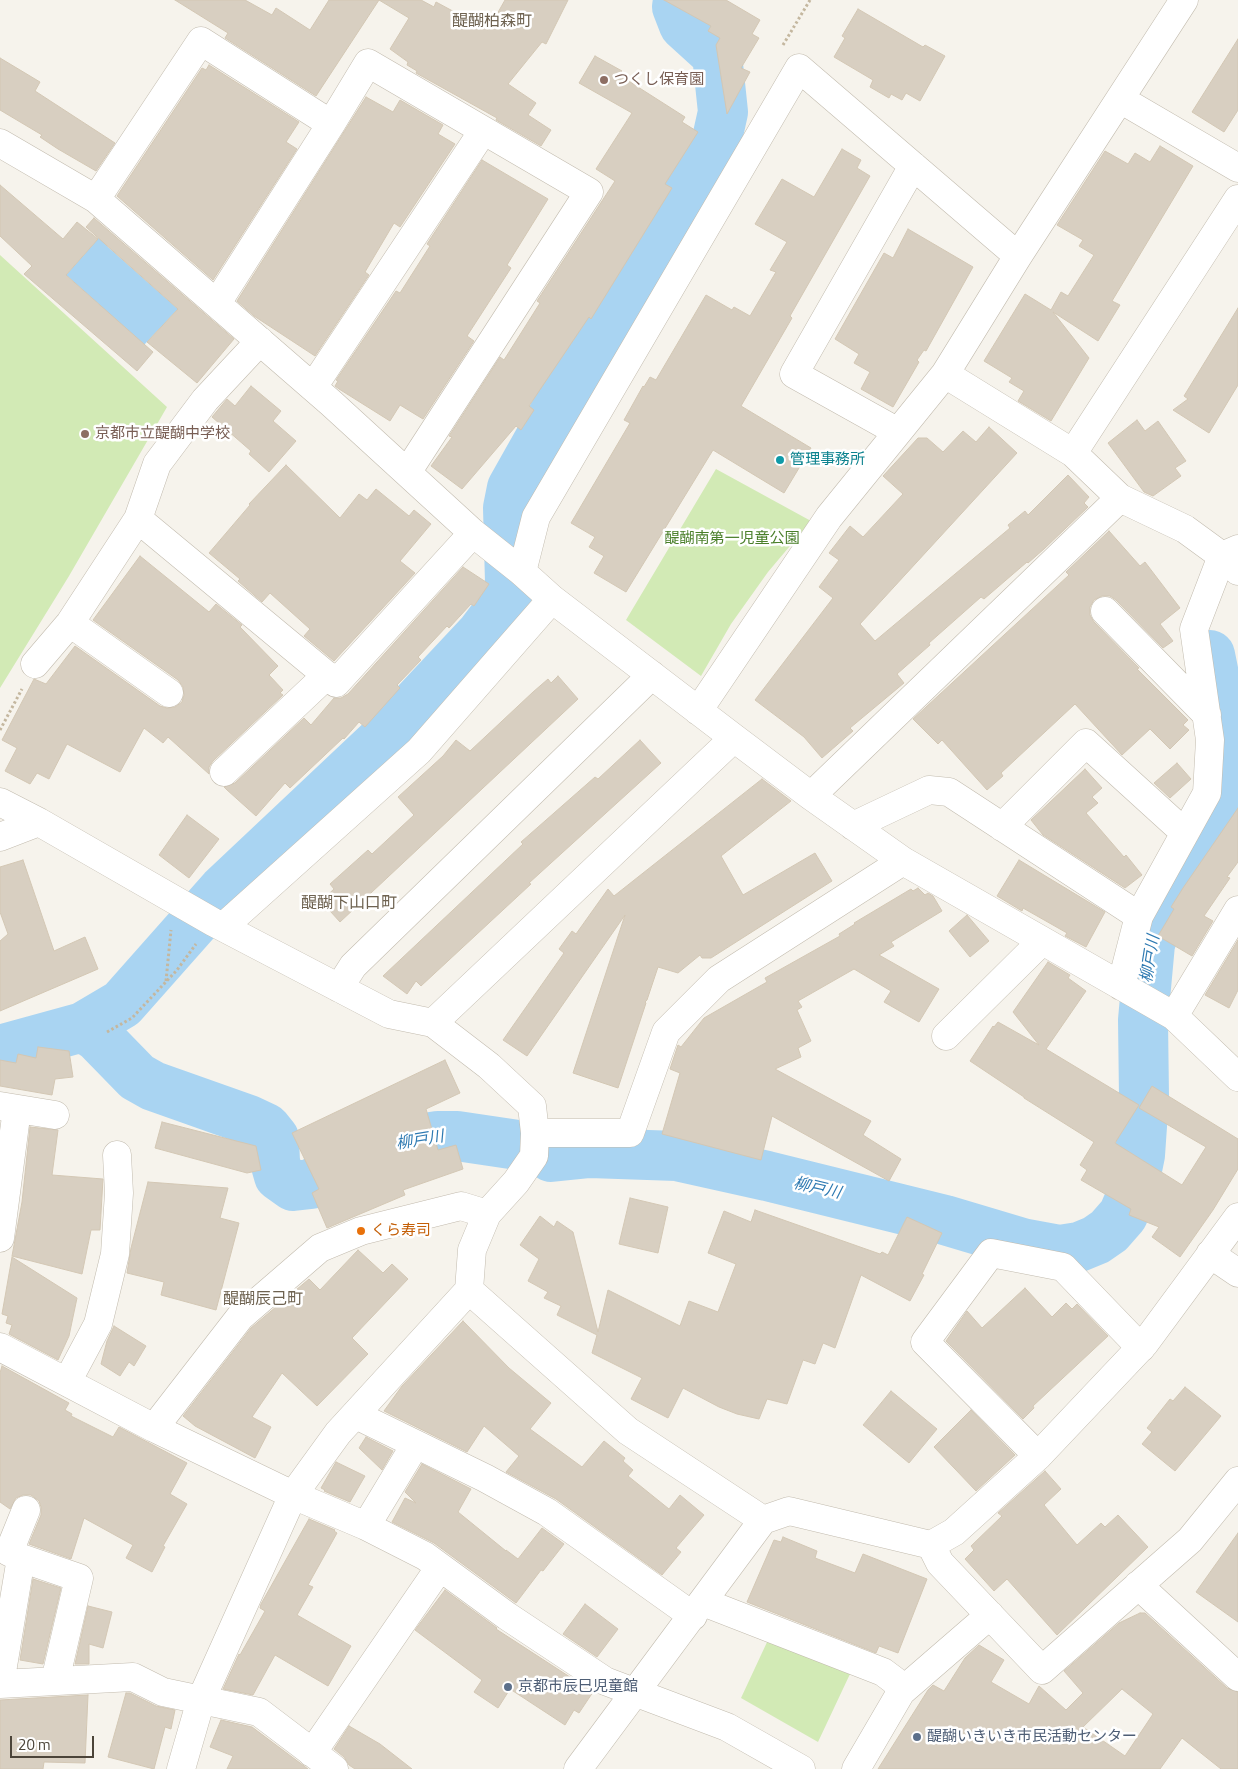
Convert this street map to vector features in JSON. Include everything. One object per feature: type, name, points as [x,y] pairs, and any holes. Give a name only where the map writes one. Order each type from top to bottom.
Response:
[{"type":"street","points":[[698,711],[829,518],[945,374],[1018,256],[1184,0]]},
{"type":"street","points":[[96,199],[201,42],[331,124]]},
{"type":"street","points":[[217,304],[368,63],[589,192],[408,471]]},
{"type":"street","points":[[521,572],[536,517],[799,68],[1018,256]]},
{"type":"street","points":[[1120,99],[1238,168]]},
{"type":"street","points":[[313,387],[483,131]]},
{"type":"street","points":[[0,143],[96,199],[313,387],[408,471],[474,533],[552,600],[810,796],[903,862],[1174,1016],[1238,1077]]},
{"type":"street","points":[[898,432],[794,374],[913,166]]},
{"type":"street","points":[[1073,453],[1238,199]]},
{"type":"street","points":[[36,664],[70,623],[138,519],[157,464],[205,400],[260,341]]},
{"type":"street","points":[[945,374],[1073,453],[1120,498],[1185,529],[1232,559],[1194,628],[1210,740],[1207,793],[1139,916],[1121,986]]},
{"type":"street","points":[[810,796],[1120,498]]},
{"type":"street","points":[[138,519],[336,682],[474,533]]},
{"type":"street","points":[[208,919],[419,751],[552,600]]},
{"type":"street","points":[[1105,611],[1207,715]]},
{"type":"street","points":[[70,623],[169,693]]},
{"type":"street","points":[[224,772],[327,675]]},
{"type":"street","points":[[339,988],[353,966],[652,675]]},
{"type":"street","points":[[433,1023],[734,738]]},
{"type":"street","points":[[1002,827],[1086,743],[1184,833]]},
{"type":"street","points":[[853,826],[929,790],[948,792],[1139,916]]},
{"type":"street","points":[[0,802],[39,822],[208,919],[389,1014],[433,1023],[489,1066],[532,1106],[534,1156],[516,1182],[487,1214],[472,1250],[469,1290],[338,1433],[293,1495],[201,1700],[180,1769]]},
{"type":"street","points":[[0,837],[39,822]]},
{"type":"street","points":[[534,1133],[630,1132],[666,1032],[712,985],[727,973],[903,862]]},
{"type":"street","points":[[1174,1016],[1238,910]]},
{"type":"street","points":[[946,1036],[1042,941]]},
{"type":"street","points":[[0,1238],[8,1107],[55,1115]]},
{"type":"street","points":[[67,1382],[98,1324],[115,1254],[119,1193],[116,1155]]},
{"type":"street","points":[[154,1428],[240,1317],[320,1248],[362,1231],[461,1206],[487,1214]]},
{"type":"street","points":[[578,1769],[763,1520],[789,1511],[931,1545],[954,1532],[1038,1456],[1140,1348],[1238,1217]]},
{"type":"street","points":[[1038,1456],[925,1342],[991,1253],[1063,1267],[1140,1348]]},
{"type":"street","points":[[1210,1254],[1238,1274]]},
{"type":"street","points":[[469,1290],[628,1431],[763,1520]]},
{"type":"street","points":[[0,1347],[154,1428],[293,1495],[366,1526],[425,1556],[508,1616],[605,1681],[727,1726],[801,1769]]},
{"type":"street","points":[[356,1415],[485,1478],[547,1512],[698,1609],[883,1672],[895,1681],[901,1692]]},
{"type":"street","points":[[366,1526],[415,1445]]},
{"type":"street","points":[[931,1545],[940,1563],[1042,1670],[1190,1540],[1238,1481]]},
{"type":"street","points":[[26,1510],[9,1552],[79,1578],[55,1681]]},
{"type":"street","points":[[21,1558],[0,1684],[133,1677],[163,1692],[259,1712],[328,1765],[440,1567]]},
{"type":"street","points":[[1138,1585],[1238,1678]]},
{"type":"street","points":[[856,1769],[901,1692],[990,1615]]},
{"type":"path","points":[[0,730],[36,664]]},
{"type":"path","points":[[107,1032],[132,1018],[166,982],[208,919]]},
{"type":"path","points":[[166,982],[166,964],[171,929]]},
{"type":"green space","points":[[0,255],[167,407],[69,576],[0,688]]},
{"type":"green space","name":"醍醐南第一児童公園","points":[[716,469],[811,521],[768,572],[731,624],[701,676],[626,620]]},
{"type":"green space","points":[[768,1640],[850,1674],[818,1742],[741,1698]]},
{"type":"water","points":[[101,235],[108,247],[178,309],[144,345],[66,275]]},
{"type":"building","points":[[175,0],[245,0],[272,15],[276,8],[310,30],[329,0],[379,0],[316,96],[225,38],[228,33]]},
{"type":"building","points":[[379,0],[421,0],[434,7],[436,2],[488,30],[505,0],[568,0],[546,44],[542,42],[508,84],[536,103],[528,115],[551,130],[541,146],[496,120],[497,118],[416,73],[417,71],[407,65],[408,62],[390,49],[409,18]]},
{"type":"building","points":[[664,0],[726,0],[760,20],[752,34],[759,38],[741,68],[750,72],[727,114],[716,45],[720,38],[708,31],[711,26]]},
{"type":"building","points":[[858,9],[923,47],[925,45],[945,56],[920,101],[906,93],[902,100],[891,94],[889,98],[870,87],[873,80],[834,57],[845,38],[842,36]]},
{"type":"building","points":[[1238,39],[1238,110],[1224,132],[1192,112]]},
{"type":"building","points":[[595,56],[622,71],[620,73],[628,78],[627,80],[685,117],[682,122],[698,132],[665,184],[672,188],[591,319],[589,317],[529,406],[534,410],[521,430],[516,426],[462,489],[431,466],[452,437],[449,436],[500,357],[504,360],[540,303],[537,301],[615,181],[596,169],[632,113],[579,83]]},
{"type":"building","points":[[0,58],[40,82],[35,91],[115,143],[96,171],[58,149],[40,137],[42,135],[0,110]]},
{"type":"building","points":[[209,65],[299,122],[286,142],[297,149],[213,280],[117,196],[202,68],[206,70]]},
{"type":"building","points":[[366,97],[393,112],[400,100],[443,125],[438,134],[455,144],[400,227],[394,223],[365,272],[369,275],[315,356],[254,316],[237,301]]},
{"type":"building","points":[[1160,146],[1193,166],[1112,301],[1120,305],[1098,341],[1053,312],[1089,358],[1051,421],[1018,401],[1024,391],[1009,382],[1012,378],[984,361],[1025,294],[1051,310],[1061,292],[1068,296],[1094,255],[1079,246],[1083,240],[1057,225],[1105,151],[1128,164],[1135,153],[1150,162]]},
{"type":"building","points":[[842,149],[861,160],[857,168],[870,176],[741,406],[811,448],[784,493],[713,450],[626,592],[594,573],[604,556],[589,547],[595,537],[571,523],[630,423],[624,420],[643,386],[650,377],[656,380],[706,295],[732,310],[734,307],[750,316],[776,272],[770,270],[787,242],[755,224],[782,179],[814,197]]},
{"type":"building","points":[[482,160],[548,199],[507,265],[511,268],[467,336],[474,341],[423,419],[400,405],[390,421],[335,386],[338,381],[336,380],[396,291],[400,293],[430,246],[427,244]]},
{"type":"building","points":[[0,185],[63,239],[77,222],[98,239],[66,275],[153,352],[137,371],[24,274],[32,266],[0,236]]},
{"type":"building","points":[[94,218],[234,339],[197,383],[147,342],[178,309],[86,227]]},
{"type":"building","points":[[908,229],[973,267],[926,351],[924,350],[917,360],[919,362],[893,407],[861,389],[870,372],[854,363],[859,354],[835,339],[884,253],[893,258]]},
{"type":"building","points":[[1238,308],[1238,385],[1209,433],[1173,410],[1188,399],[1184,396]]},
{"type":"building","points":[[251,386],[281,411],[273,421],[296,441],[269,472],[249,454],[251,451],[212,417],[227,399],[235,406]]},
{"type":"building","points":[[1137,420],[1145,431],[1158,421],[1186,461],[1175,468],[1181,476],[1153,496],[1144,492],[1108,443]]},
{"type":"building","points":[[989,427],[1017,453],[860,624],[875,641],[1010,528],[1008,525],[1025,511],[1028,515],[1068,475],[1089,497],[1084,503],[1088,507],[1028,563],[984,599],[981,597],[929,643],[930,645],[897,674],[904,683],[850,728],[853,731],[822,758],[804,737],[755,700],[833,598],[819,587],[839,560],[829,553],[850,526],[863,537],[903,494],[883,476],[918,438],[927,438],[943,452],[963,431],[976,442]]},
{"type":"building","points":[[286,465],[340,518],[359,494],[367,500],[376,489],[409,516],[414,510],[431,524],[400,561],[415,573],[334,661],[304,636],[310,629],[270,593],[262,602],[238,581],[240,579],[209,553],[249,504]]},
{"type":"building","points":[[1109,531],[1140,566],[1145,562],[1180,608],[1160,624],[1173,641],[1163,648],[1110,596],[1102,596],[1094,600],[1090,607],[1090,615],[1094,622],[1139,668],[1137,669],[1188,720],[1183,725],[1189,730],[1170,749],[1150,729],[1122,755],[1075,704],[1001,773],[1003,776],[987,790],[942,740],[938,744],[913,719],[1069,575],[1066,572]]},
{"type":"building","points":[[140,556],[209,612],[216,604],[242,625],[240,627],[278,666],[269,675],[283,690],[280,693],[283,695],[213,761],[209,767],[209,774],[168,737],[163,743],[144,728],[120,772],[67,744],[49,779],[37,773],[30,784],[5,771],[17,748],[2,740],[34,679],[46,684],[75,646],[160,706],[167,708],[175,707],[182,702],[184,695],[183,687],[178,680],[93,620]]},
{"type":"building","points":[[463,567],[489,584],[474,606],[471,604],[418,657],[421,660],[397,685],[400,688],[365,727],[359,722],[344,739],[290,788],[285,783],[256,816],[224,787],[235,783],[304,718],[311,725],[334,698],[341,698],[348,694]]},
{"type":"building","points":[[558,676],[578,699],[340,922],[321,901],[334,889],[330,884],[368,850],[372,854],[414,815],[398,797],[443,756],[456,740],[470,751],[548,679],[551,683]]},
{"type":"building","points":[[640,740],[661,763],[529,883],[531,884],[421,986],[416,981],[407,994],[383,976],[523,844],[521,842],[595,777],[598,779]]},
{"type":"building","points":[[1177,763],[1191,779],[1170,798],[1154,783]]},
{"type":"building","points":[[1085,769],[1102,788],[1092,797],[1098,803],[1086,813],[1124,857],[1126,855],[1142,875],[1125,888],[1043,835],[1031,820]]},
{"type":"building","points":[[762,779],[791,801],[721,856],[743,895],[815,853],[832,881],[711,958],[702,958],[700,955],[678,973],[658,967],[618,1088],[573,1073],[625,915],[527,1056],[503,1040],[564,953],[559,949],[572,931],[576,934],[608,889],[614,896]]},
{"type":"building","points":[[1238,808],[1238,862],[1227,877],[1230,878],[1204,916],[1213,921],[1192,956],[1158,936],[1174,909],[1171,907]]},
{"type":"building","points":[[187,815],[219,839],[189,878],[159,855]]},
{"type":"building","points":[[23,860],[54,951],[85,937],[98,969],[0,1011],[0,941],[8,934],[0,912],[0,867]]},
{"type":"building","points":[[1019,860],[1105,912],[1086,947],[1065,936],[1067,933],[1023,908],[1022,911],[997,896]]},
{"type":"building","points":[[918,888],[925,895],[928,893],[933,896],[942,911],[891,942],[894,946],[879,955],[939,989],[919,1022],[884,1002],[891,991],[854,969],[798,1001],[802,1007],[797,1010],[811,1041],[798,1048],[801,1057],[775,1069],[871,1121],[863,1135],[901,1159],[889,1181],[772,1116],[761,1160],[662,1134],[680,1073],[670,1069],[678,1045],[681,1047],[704,1018],[767,982],[765,978],[840,936],[839,934],[854,923],[911,889],[913,891]]},
{"type":"building","points":[[967,915],[989,941],[970,957],[949,931]]},
{"type":"building","points":[[1238,940],[1238,990],[1229,1008],[1205,995]]},
{"type":"building","points":[[1048,962],[1070,975],[1068,978],[1086,991],[1046,1049],[1139,1105],[1115,1143],[1182,1185],[1206,1147],[1139,1108],[1152,1086],[1238,1139],[1238,1169],[1213,1210],[1180,1257],[1152,1237],[1159,1227],[1129,1215],[1131,1209],[1081,1180],[1087,1170],[1080,1165],[1094,1142],[970,1061],[993,1026],[998,1022],[1039,1045],[1013,1012]]},
{"type":"building","points":[[38,1047],[69,1051],[73,1077],[55,1079],[52,1095],[0,1086],[0,1060],[16,1063],[18,1054],[36,1058]]},
{"type":"building","points":[[445,1060],[460,1093],[426,1109],[438,1150],[456,1145],[463,1169],[403,1190],[405,1195],[327,1228],[312,1193],[319,1189],[292,1133]]},
{"type":"building","points":[[162,1122],[256,1146],[261,1170],[247,1173],[155,1148]]},
{"type":"building","points":[[30,1127],[58,1130],[52,1175],[103,1179],[100,1230],[91,1230],[82,1274],[12,1256],[22,1202]]},
{"type":"building","points":[[148,1182],[228,1188],[220,1218],[239,1223],[216,1310],[161,1295],[164,1282],[127,1273],[131,1248]]},
{"type":"building","points":[[630,1198],[668,1207],[658,1253],[619,1244]]},
{"type":"building","points":[[755,1210],[880,1254],[882,1252],[888,1255],[907,1217],[942,1233],[922,1274],[924,1275],[910,1301],[861,1275],[835,1348],[823,1343],[815,1364],[803,1360],[787,1404],[767,1399],[759,1419],[737,1414],[719,1407],[683,1388],[668,1418],[631,1399],[642,1378],[592,1353],[597,1335],[557,1315],[561,1306],[544,1298],[548,1292],[528,1281],[539,1259],[520,1245],[540,1216],[554,1227],[557,1221],[573,1232],[598,1332],[608,1290],[680,1326],[689,1301],[718,1312],[736,1264],[708,1253],[724,1211],[751,1222]]},
{"type":"building","points":[[358,1250],[383,1273],[392,1264],[408,1279],[352,1338],[368,1354],[317,1406],[282,1373],[252,1417],[271,1427],[255,1458],[195,1426],[183,1416],[251,1328],[309,1279],[320,1290]]},
{"type":"building","points":[[12,1257],[77,1298],[69,1336],[58,1360],[9,1334],[12,1325],[6,1323],[8,1316],[2,1314]]},
{"type":"building","points":[[1025,1288],[1052,1317],[1066,1303],[1072,1309],[1077,1304],[1108,1336],[1033,1406],[1034,1408],[1023,1419],[946,1341],[967,1311],[982,1328]]},
{"type":"building","points":[[463,1321],[509,1368],[551,1403],[530,1429],[582,1467],[604,1441],[625,1458],[623,1461],[633,1470],[628,1476],[669,1509],[680,1495],[704,1515],[676,1548],[681,1552],[662,1575],[556,1499],[506,1472],[519,1456],[484,1426],[467,1452],[384,1411],[402,1386]]},
{"type":"building","points":[[114,1326],[146,1346],[134,1366],[129,1362],[120,1376],[101,1364],[107,1341]]},
{"type":"building","points":[[2,1366],[69,1403],[65,1410],[72,1414],[71,1416],[113,1437],[119,1427],[187,1463],[170,1494],[187,1504],[163,1546],[165,1547],[152,1572],[126,1558],[133,1545],[84,1518],[71,1559],[29,1544],[41,1515],[39,1501],[31,1495],[23,1495],[16,1498],[10,1509],[0,1502],[0,1373]]},
{"type":"building","points":[[1185,1387],[1221,1416],[1175,1471],[1142,1444],[1152,1432],[1147,1428],[1170,1399],[1173,1401]]},
{"type":"building","points":[[891,1391],[937,1429],[909,1463],[863,1425]]},
{"type":"building","points":[[971,1410],[1015,1455],[976,1491],[934,1447]]},
{"type":"building","points":[[366,1437],[393,1451],[382,1470],[359,1448]]},
{"type":"building","points":[[336,1462],[365,1476],[350,1502],[321,1488]]},
{"type":"building","points":[[422,1464],[471,1489],[458,1512],[518,1559],[542,1528],[564,1544],[516,1603],[434,1543],[392,1522],[405,1498],[416,1503],[405,1492]]},
{"type":"building","points":[[1045,1471],[1061,1489],[1044,1505],[1077,1545],[1101,1523],[1105,1527],[1118,1515],[1148,1547],[1057,1635],[1007,1579],[994,1591],[965,1559],[974,1550],[971,1546],[1002,1516],[998,1513]]},
{"type":"building","points":[[309,1519],[335,1530],[337,1533],[308,1585],[313,1587],[297,1615],[351,1646],[328,1686],[275,1655],[253,1695],[223,1689],[239,1654],[265,1611],[260,1608],[261,1604]]},
{"type":"building","points":[[1238,1533],[1238,1622],[1196,1592]]},
{"type":"building","points":[[783,1537],[817,1551],[815,1558],[855,1573],[863,1554],[927,1579],[898,1653],[879,1646],[876,1653],[747,1602],[774,1540],[781,1542]]},
{"type":"building","points":[[33,1579],[61,1588],[43,1664],[20,1660]]},
{"type":"building","points":[[445,1590],[496,1629],[593,1692],[579,1713],[574,1710],[565,1725],[510,1689],[498,1708],[474,1692],[482,1680],[415,1630]]},
{"type":"building","points":[[585,1604],[618,1629],[597,1657],[563,1634]]},
{"type":"building","points":[[88,1606],[112,1612],[103,1648],[89,1644],[89,1664],[75,1664]]},
{"type":"building","points":[[1140,1613],[1145,1613],[1227,1688],[1238,1692],[1238,1769],[1221,1769],[1182,1738],[1160,1769],[878,1769],[928,1690],[933,1685],[944,1691],[965,1658],[979,1645],[1004,1660],[991,1682],[1029,1704],[1039,1686],[1066,1710],[1083,1693],[1064,1671],[1119,1623]],"holes":[[[1122,1689],[1153,1714],[1125,1756],[1083,1727]]]},
{"type":"building","points":[[126,1693],[130,1693],[156,1706],[175,1710],[171,1729],[165,1727],[154,1769],[108,1757]]},
{"type":"building","points":[[88,1695],[85,1763],[44,1762],[43,1769],[0,1769],[0,1700]]},
{"type":"building","points":[[221,1720],[252,1727],[308,1769],[227,1769],[233,1756],[210,1747]]},
{"type":"building","points":[[349,1726],[380,1744],[412,1769],[355,1769],[349,1765],[344,1757],[334,1749]]},
{"type":"waterway","points":[[83,1027],[122,1004],[223,890],[379,743],[481,634],[506,601],[510,582],[508,508],[512,488],[579,369],[642,275],[717,139],[723,112],[717,55],[684,25],[677,7],[678,0]]},
{"type":"waterway","name":"柳戸川","points":[[0,1050],[83,1027],[98,1037],[137,1077],[153,1086],[249,1120],[266,1128],[274,1138],[275,1162],[279,1176],[293,1186],[311,1184],[347,1162],[376,1150],[406,1141],[438,1136],[457,1136],[538,1148],[551,1157],[590,1153],[677,1156],[945,1220],[1022,1243],[1060,1250],[1079,1247],[1096,1240],[1109,1231],[1123,1215],[1132,1194],[1140,1155],[1144,1097],[1143,1020],[1150,944],[1156,926],[1226,792],[1231,778],[1230,754],[1210,655]]},
{"type":"place","name":"つくし保育園","points":[[604,80]]},
{"type":"place","name":"京都市立醍醐中学校","points":[[85,434]]},
{"type":"place","name":"管理事務所","points":[[780,460]]},
{"type":"place","name":"くら寿司","points":[[361,1231]]},
{"type":"place","name":"京都市辰巳児童館","points":[[508,1687]]},
{"type":"place","name":"醍醐いきいき市民活動センター","points":[[917,1737]]},
{"type":"district","name":"醍醐柏森町","points":[[492,22]]},
{"type":"district","name":"醍醐下山口町","points":[[349,904]]},
{"type":"district","name":"醍醐辰己町","points":[[263,1300]]}]
